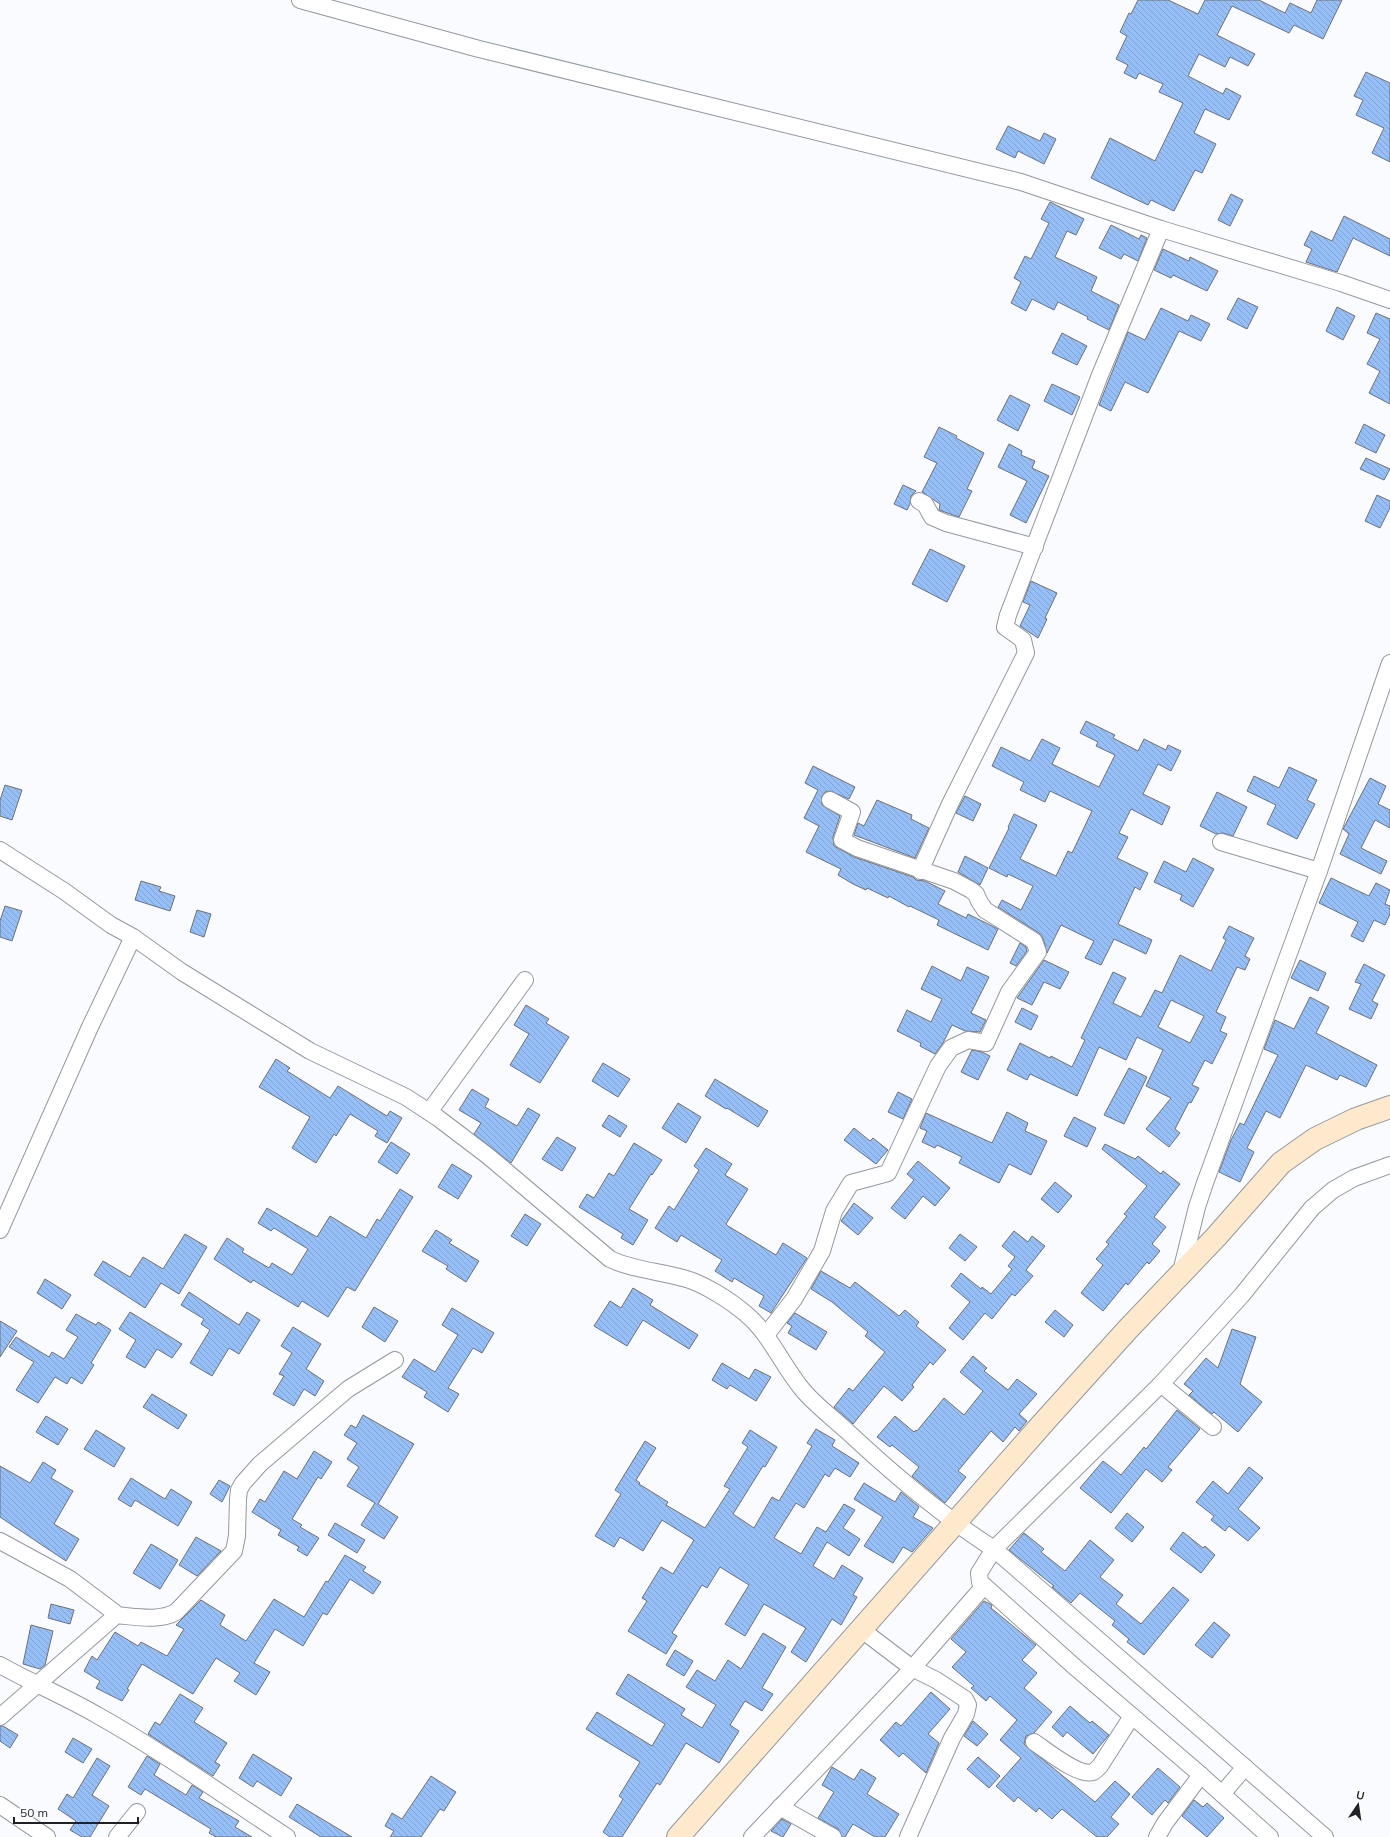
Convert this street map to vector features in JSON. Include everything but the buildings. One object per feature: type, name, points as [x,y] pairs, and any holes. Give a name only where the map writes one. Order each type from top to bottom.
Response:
[{"type":"main road","points":[[678,1837],[869,1635],[958,1524],[1044,1422],[1181,1272],[1216,1237],[1281,1163],[1315,1139],[1356,1119],[1390,1106]]},
{"type":"street","points":[[300,0],[478,49],[1021,182],[1161,229],[1341,283],[1390,300]]},
{"type":"street","points":[[920,871],[950,804],[1026,653],[1023,640],[1005,627],[1100,375],[1161,229]]},
{"type":"street","points":[[919,501],[925,504],[932,517],[946,523],[1035,547]]},
{"type":"street","points":[[1181,1272],[1203,1189],[1318,871],[1390,663]]},
{"type":"street","points":[[766,1335],[794,1299],[822,1250],[834,1211],[851,1183],[888,1173],[938,1066],[951,1048],[968,1040],[986,1043],[1009,992],[1038,952],[1034,941],[985,910],[972,890],[954,881],[920,871],[857,848],[842,840],[852,812],[830,800]]},
{"type":"street","points":[[1221,842],[1318,871]]},
{"type":"street","points":[[0,850],[64,891],[111,925],[133,937],[182,972],[310,1051],[406,1098],[429,1112],[488,1156],[610,1259],[622,1265],[685,1278],[711,1290],[746,1314],[766,1335],[801,1388],[816,1404],[882,1465],[958,1524],[986,1563],[1132,1716],[1270,1837]]},
{"type":"street","points":[[0,1230],[90,1027],[133,937]]},
{"type":"street","points":[[429,1112],[525,980]]},
{"type":"street","points":[[752,1837],[908,1665],[986,1563],[1161,1384],[1242,1295],[1312,1208],[1332,1190],[1354,1178],[1390,1165]]},
{"type":"street","points":[[114,1615],[152,1618],[170,1616],[176,1612],[234,1551],[237,1536],[239,1490],[243,1483],[260,1464],[348,1390],[395,1360]]},
{"type":"street","points":[[1161,1384],[1213,1426]]},
{"type":"street","points":[[0,1541],[70,1579],[112,1609],[114,1615]]},
{"type":"street","points":[[986,1563],[1245,1767],[1325,1837]]},
{"type":"street","points":[[0,1717],[112,1619],[114,1615]]},
{"type":"street","points":[[869,1635],[908,1665],[936,1680],[965,1699],[968,1706],[966,1714],[943,1758],[908,1837]]},
{"type":"street","points":[[0,1665],[97,1714],[287,1837]]},
{"type":"street","points":[[1034,1742],[1075,1769],[1085,1773],[1093,1772],[1100,1766],[1132,1716]]},
{"type":"street","points":[[1222,1794],[1245,1767]]},
{"type":"street","points":[[1157,1837],[1165,1823],[1201,1775]]},
{"type":"street","points":[[0,1804],[47,1837]]},
{"type":"street","points":[[780,1807],[833,1837]]},
{"type":"street","points":[[117,1837],[137,1812]]}]
